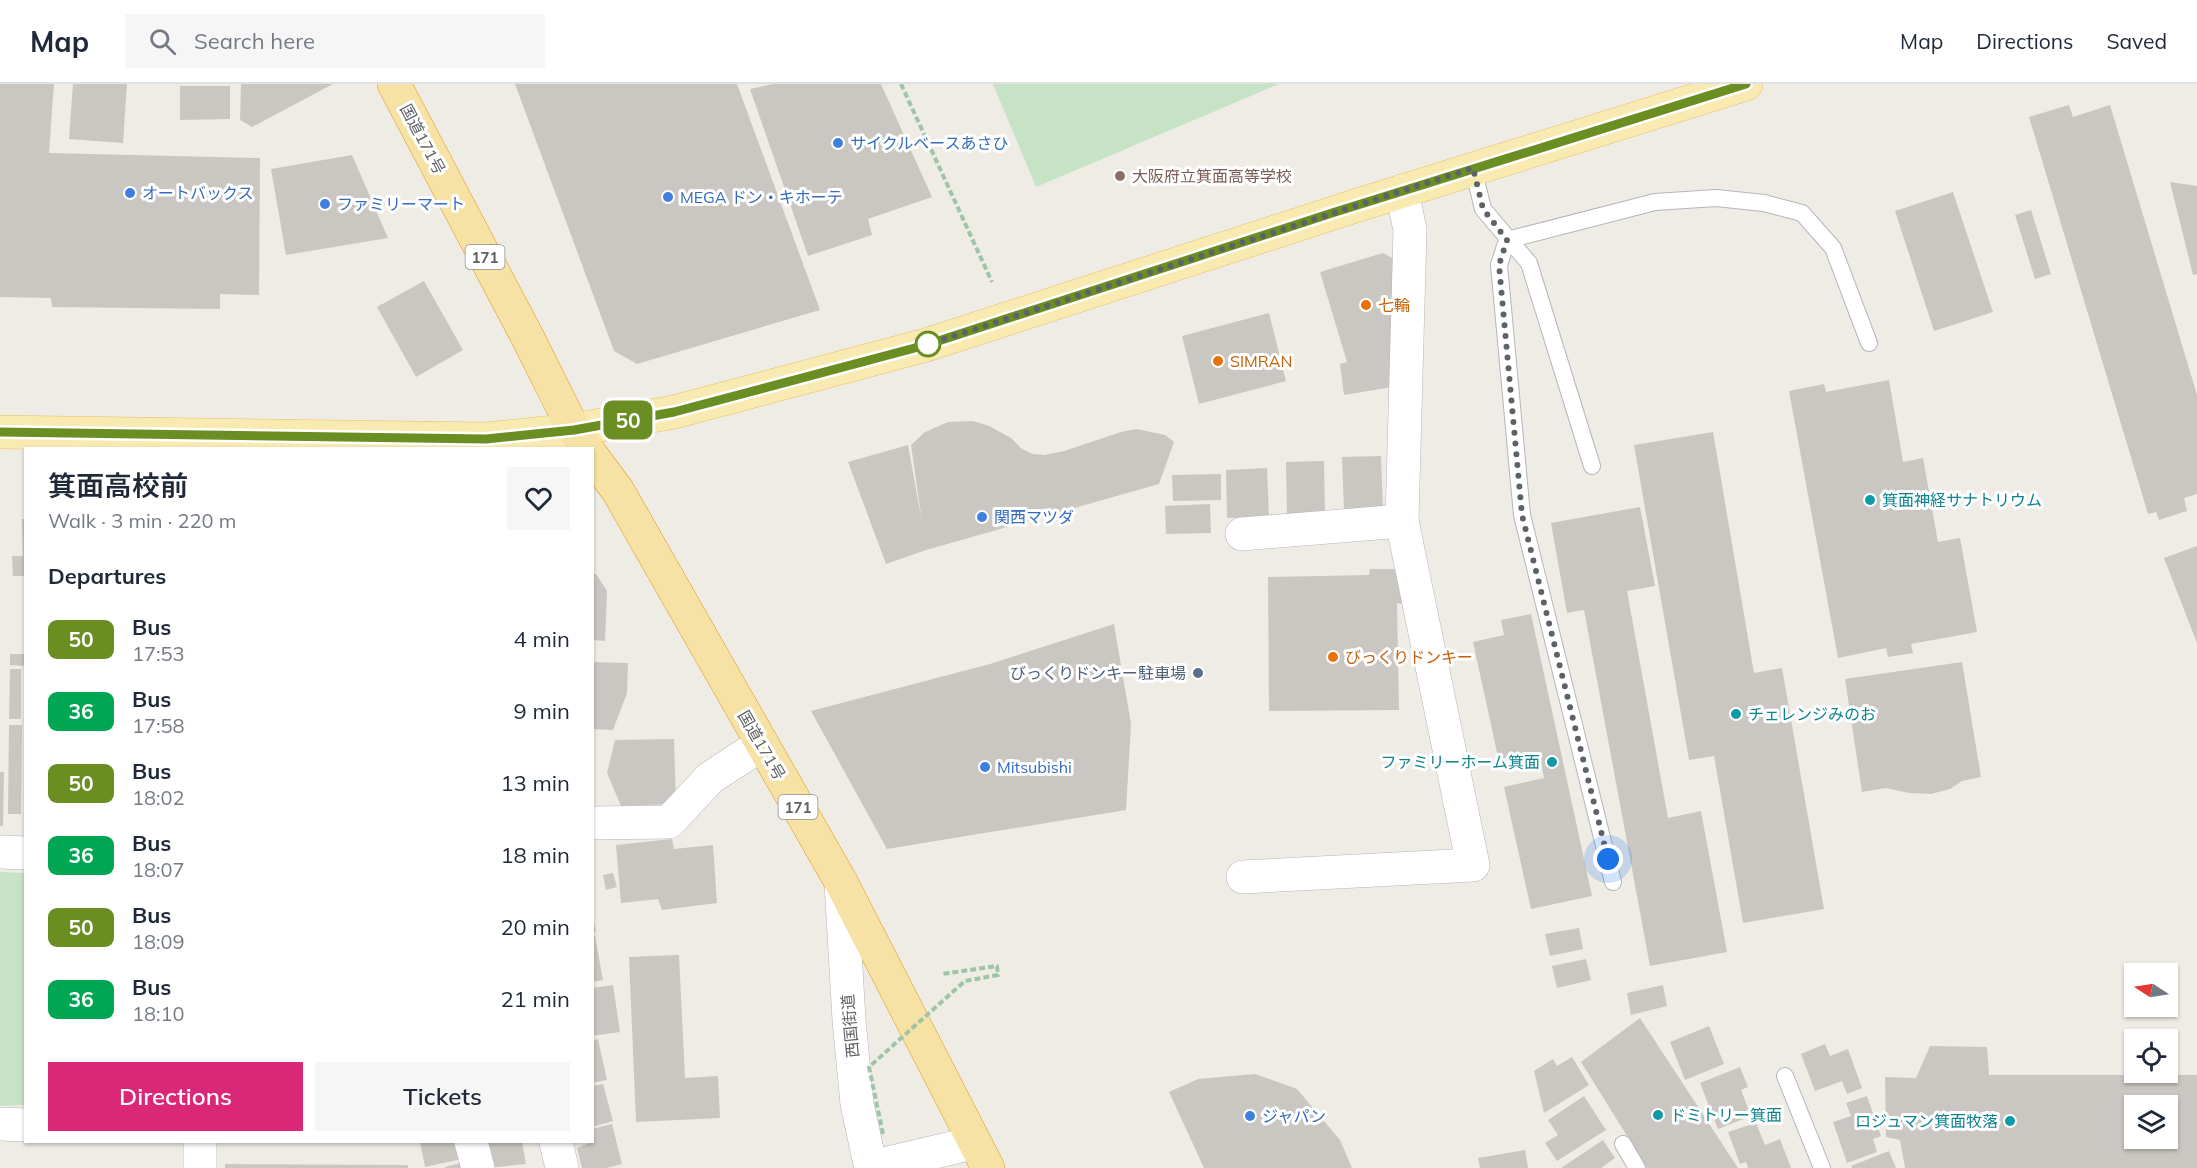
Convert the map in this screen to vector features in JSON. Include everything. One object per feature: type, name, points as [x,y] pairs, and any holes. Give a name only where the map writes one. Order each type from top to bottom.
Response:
[{"type":"highway","name":"国道171号","points":[[394,84],[585,445]]},
{"type":"highway","name":"国道171号","points":[[594,458],[618,491],[841,882],[980,1155]]},
{"type":"main road","points":[[0,432],[486,439],[585,445],[674,412],[926,345],[1473,168],[1746,84]]},
{"type":"street","points":[[1243,877],[1473,865],[1402,522],[1410,230],[1402,191]]},
{"type":"street","points":[[1242,534],[1402,522]]},
{"type":"street","points":[[594,823],[669,822],[710,778],[762,744]]},
{"type":"street","points":[[0,852],[24,853]]},
{"type":"street","name":"西国街道","points":[[841,882],[849,1020],[857,1104],[871,1167]]},
{"type":"street","points":[[0,1124],[24,1125]]},
{"type":"street","points":[[200,1143],[200,1168]]},
{"type":"street","points":[[471,1143],[478,1168]]},
{"type":"street","points":[[556,1143],[562,1168]]},
{"type":"street","points":[[871,1167],[980,1155]]},
{"type":"lane","points":[[1473,168],[1483,209],[1529,264],[1592,466]]},
{"type":"lane","points":[[1507,240],[1655,202],[1716,198],[1764,203],[1802,213],[1833,248],[1869,344]]},
{"type":"lane","points":[[1507,240],[1499,265],[1522,515],[1613,882]]},
{"type":"lane","points":[[1785,1076],[1822,1168]]},
{"type":"lane","points":[[1623,1144],[1637,1168]]},
{"type":"path","points":[[901,84],[992,282]]},
{"type":"path","points":[[883,1134],[869,1067],[965,981],[998,975],[997,966],[942,974]]},
{"type":"green space","points":[[993,84],[1279,84],[1036,187]]},
{"type":"green space","points":[[0,872],[24,873],[24,1105],[0,1106]]},
{"type":"building","name":"オートバックス","points":[[0,84],[54,84],[49,153],[260,158],[259,295],[220,294],[220,309],[52,307],[51,298],[0,297]]},
{"type":"building","points":[[73,84],[127,84],[123,143],[69,139]]},
{"type":"building","points":[[241,84],[333,84],[252,127],[240,120]]},
{"type":"building","name":"MEGA ドン・キホーテ","points":[[515,84],[737,84],[820,310],[637,364],[614,351]]},
{"type":"building","name":"サイクルベースあさひ","points":[[773,84],[881,84],[932,197],[868,219],[872,235],[808,256],[750,89]]},
{"type":"building","points":[[180,86],[230,86],[230,119],[180,120]]},
{"type":"building","points":[[2069,105],[2073,117],[2110,105],[2197,395],[2197,494],[2184,498],[2187,511],[2159,520],[2156,512],[2148,514],[2029,117]]},
{"type":"building","name":"ファミリーマート","points":[[352,155],[388,238],[286,255],[271,169]]},
{"type":"building","points":[[2170,182],[2197,186],[2197,274],[2193,275]]},
{"type":"building","points":[[1953,192],[1993,312],[1934,331],[1895,211]]},
{"type":"building","points":[[2031,210],[2051,274],[2035,279],[2015,215]]},
{"type":"building","points":[[1383,253],[1396,260],[1392,387],[1344,395],[1340,364],[1347,362],[1320,272]]},
{"type":"building","points":[[424,281],[463,350],[416,377],[377,307]]},
{"type":"building","points":[[1269,313],[1286,381],[1199,404],[1182,336]]},
{"type":"building","name":"箕面神経サナトリウム","points":[[1889,380],[1903,462],[1923,458],[1938,542],[1960,538],[1977,632],[1911,644],[1913,653],[1888,657],[1886,648],[1838,658],[1789,391],[1824,384],[1826,392]]},
{"type":"building","name":"関西マツダ","points":[[973,421],[989,426],[1011,438],[1022,449],[1033,454],[1044,455],[1064,451],[1137,429],[1165,435],[1174,442],[1159,484],[926,550],[886,564],[848,462],[908,445],[922,522],[911,445],[925,432],[948,422]]},
{"type":"building","name":"チェレンジみのお","points":[[1713,432],[1754,673],[1782,668],[1824,909],[1743,923],[1714,756],[1689,760],[1634,445]]},
{"type":"building","points":[[1381,456],[1383,509],[1344,511],[1342,457]]},
{"type":"building","points":[[1324,461],[1325,514],[1287,515],[1286,462]]},
{"type":"building","points":[[1267,468],[1269,517],[1227,518],[1226,470]]},
{"type":"building","points":[[1221,474],[1221,500],[1173,501],[1172,475]]},
{"type":"building","points":[[1210,504],[1211,533],[1166,534],[1165,506]]},
{"type":"building","points":[[1640,507],[1655,586],[1627,591],[1668,818],[1701,811],[1727,952],[1650,966],[1584,610],[1567,613],[1551,523]]},
{"type":"building","points":[[22,519],[24,519],[24,576],[13,576],[12,556],[23,556]]},
{"type":"building","points":[[2197,546],[2197,643],[2164,558]]},
{"type":"building","name":"びっくりドンキー","points":[[1370,569],[1401,569],[1403,604],[1397,603],[1399,710],[1269,711],[1268,577],[1369,575]]},
{"type":"building","points":[[594,574],[607,591],[605,641],[594,640]]},
{"type":"building","name":"ファミリーホーム箕面","points":[[1531,614],[1592,896],[1531,909],[1504,787],[1544,778],[1540,757],[1500,766],[1473,642],[1504,635],[1501,620]]},
{"type":"building","name":"Mitsubishi","points":[[1114,624],[1131,724],[1126,810],[887,849],[811,711],[990,664]]},
{"type":"building","points":[[10,654],[24,654],[24,666],[10,665]]},
{"type":"building","points":[[594,662],[628,663],[627,693],[613,730],[594,729]]},
{"type":"building","points":[[1962,662],[1981,777],[1962,781],[1950,789],[1931,794],[1909,793],[1886,788],[1862,792],[1845,679]]},
{"type":"building","points":[[10,669],[21,669],[21,719],[9,719]]},
{"type":"building","points":[[9,725],[22,725],[21,814],[8,814]]},
{"type":"building","points":[[674,739],[676,804],[621,806],[607,773],[615,740]]},
{"type":"building","points":[[0,772],[4,772],[3,826],[0,826]]},
{"type":"building","points":[[672,839],[674,849],[713,845],[717,903],[662,910],[658,899],[621,903],[616,845]]},
{"type":"building","points":[[613,873],[617,887],[606,890],[603,875]]},
{"type":"building","points":[[1579,928],[1583,949],[1550,956],[1545,934]]},
{"type":"building","points":[[594,936],[595,936],[603,980],[594,982]]},
{"type":"building","points":[[679,955],[685,1078],[718,1076],[720,1118],[636,1122],[629,957]]},
{"type":"building","points":[[1586,959],[1591,980],[1557,988],[1552,966]]},
{"type":"building","points":[[613,985],[620,1032],[594,1036],[594,988]]},
{"type":"building","points":[[1663,985],[1667,1006],[1631,1015],[1627,993]]},
{"type":"building","name":"ドミトリー箕面","points":[[1640,1018],[1738,1168],[1647,1168],[1581,1062]]},
{"type":"building","points":[[1709,1026],[1724,1064],[1685,1080],[1670,1042]]},
{"type":"building","points":[[598,1039],[607,1080],[594,1083],[594,1040]]},
{"type":"building","points":[[1825,1044],[1830,1056],[1848,1049],[1862,1088],[1847,1094],[1842,1081],[1815,1091],[1801,1054]]},
{"type":"building","name":"ロジュマン箕面牧落","points":[[1930,1046],[1987,1047],[1989,1075],[2124,1075],[2124,1083],[2178,1083],[2178,1075],[2197,1075],[2197,1168],[1905,1168],[1900,1140],[1886,1137],[1885,1077],[1916,1078]]},
{"type":"building","points":[[1572,1057],[1589,1085],[1544,1113],[1534,1071],[1553,1059],[1557,1066]]},
{"type":"building","points":[[1740,1067],[1748,1087],[1741,1090],[1751,1116],[1718,1129],[1700,1083]]},
{"type":"building","name":"ジャパン","points":[[1255,1074],[1297,1089],[1340,1140],[1352,1168],[1204,1168],[1169,1092],[1198,1079]]},
{"type":"building","points":[[603,1084],[613,1121],[594,1126],[594,1086]]},
{"type":"building","points":[[1584,1096],[1606,1130],[1557,1161],[1545,1143],[1558,1135],[1548,1120]]},
{"type":"building","points":[[1867,1096],[1881,1136],[1873,1139],[1877,1152],[1847,1163],[1833,1122],[1851,1116],[1846,1103]]},
{"type":"building","points":[[1756,1123],[1765,1145],[1780,1139],[1791,1168],[1748,1168],[1746,1162],[1740,1164],[1728,1132]]},
{"type":"building","points":[[612,1124],[622,1164],[607,1168],[582,1168],[577,1148],[594,1143],[594,1128]]},
{"type":"building","points":[[1603,1140],[1615,1158],[1601,1168],[1561,1168]]},
{"type":"building","points":[[420,1143],[457,1143],[462,1159],[425,1167]]},
{"type":"building","points":[[480,1143],[522,1143],[526,1164],[487,1168]]},
{"type":"building","points":[[1525,1150],[1528,1168],[1480,1168],[1478,1158]]},
{"type":"building","points":[[1889,1151],[1896,1168],[1852,1168],[1851,1166]]},
{"type":"building","points":[[469,1161],[471,1168],[445,1168],[445,1167]]},
{"type":"building","points":[[225,1164],[408,1165],[408,1168],[225,1168]]},
{"type":"bus line","name":"50","points":[[0,432],[486,439],[574,430],[674,412],[926,345],[1473,168],[1746,84]]},
{"type":"place","name":"サイクルベースあさひ","points":[[838,143]]},
{"type":"place","name":"大阪府立箕面高等学校","points":[[1120,176]]},
{"type":"place","name":"オートバックス","points":[[130,193]]},
{"type":"place","name":"MEGA ドン・キホーテ","points":[[668,197]]},
{"type":"place","name":"ファミリーマート","points":[[325,204]]},
{"type":"place","name":"七輪","points":[[1366,305]]},
{"type":"place","name":"SIMRAN","points":[[1218,361]]},
{"type":"place","name":"箕面神経サナトリウム","points":[[1870,500]]},
{"type":"place","name":"関西マツダ","points":[[982,517]]},
{"type":"place","name":"びっくりドンキー","points":[[1333,657]]},
{"type":"place","name":"びっくりドンキー駐車場","points":[[1198,673]]},
{"type":"place","name":"チェレンジみのお","points":[[1736,714]]},
{"type":"place","name":"ファミリーホーム箕面","points":[[1552,762]]},
{"type":"place","name":"Mitsubishi","points":[[985,767]]},
{"type":"place","name":"ドミトリー箕面","points":[[1658,1115]]},
{"type":"place","name":"ジャパン","points":[[1250,1116]]},
{"type":"place","name":"ロジュマン箕面牧落","points":[[2010,1121]]},
{"type":"route","points":[[928,344],[926,345],[1473,168],[1483,209],[1507,240],[1499,265],[1522,515],[1608,859]]}]
